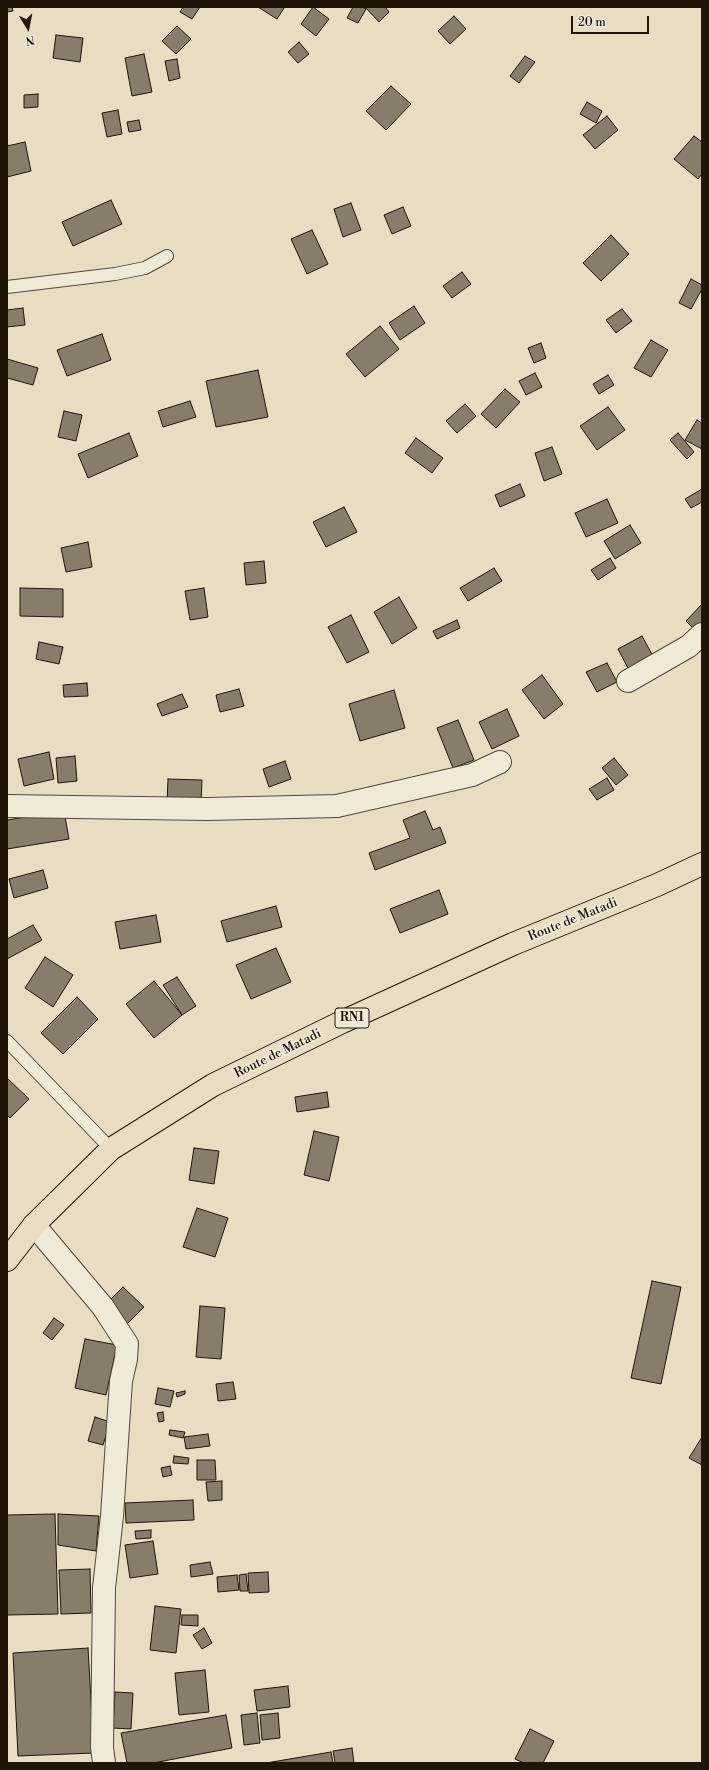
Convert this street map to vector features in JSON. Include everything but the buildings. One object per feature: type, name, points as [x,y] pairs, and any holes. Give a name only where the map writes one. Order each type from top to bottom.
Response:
[{"type":"highway","name":"Route de Matadi","points":[[7,1260],[34,1225],[111,1149],[213,1085],[342,1022],[513,944],[657,885],[702,864]]},
{"type":"street","points":[[628,681],[689,646],[702,634]]},
{"type":"street","points":[[7,806],[207,809],[337,806],[472,774],[500,762]]},
{"type":"street","points":[[34,1225],[103,1307],[127,1344],[126,1360],[121,1381],[112,1516],[104,1588],[102,1747],[104,1763]]},
{"type":"lane","points":[[7,287],[115,274],[145,268],[167,256]]},
{"type":"lane","points":[[7,1041],[111,1149]]}]
